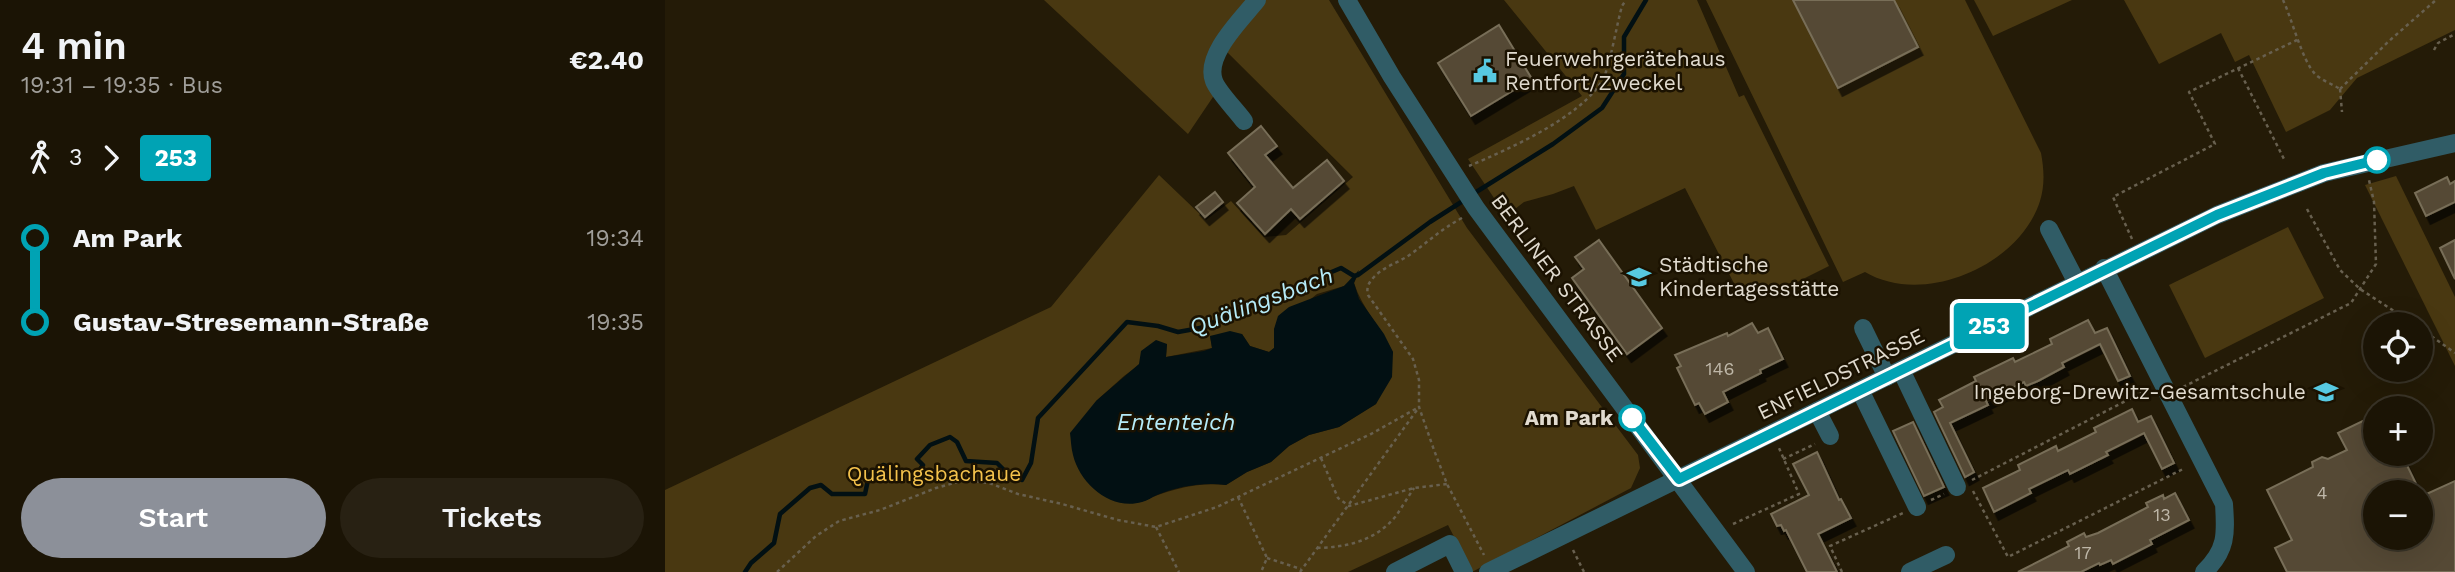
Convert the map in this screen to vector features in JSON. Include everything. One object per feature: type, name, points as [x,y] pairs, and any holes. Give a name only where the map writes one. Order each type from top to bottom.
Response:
[{"type":"street","points":[[1244,121],[1214,80],[1213,65],[1218,49],[1257,0]]},
{"type":"street","name":"BERLINER STRASSE","points":[[1347,0],[1392,78],[1476,208],[1746,572]]},
{"type":"street","name":"ENFIELDSTRASSE","points":[[1490,571],[2217,215],[2324,173],[2455,143]]},
{"type":"street","points":[[2049,229],[2077,283]]},
{"type":"street","points":[[2105,268],[2224,504],[2227,535],[2214,562],[2204,572]]},
{"type":"street","points":[[1863,328],[1894,373],[1957,487]]},
{"type":"street","points":[[1860,390],[1908,510]]},
{"type":"street","points":[[1817,411],[1830,436]]},
{"type":"street","points":[[1395,572],[1450,544],[1464,572]]},
{"type":"street","points":[[1910,572],[1945,555]]},
{"type":"path","points":[[1453,172],[1511,148],[1581,106],[1604,78],[1622,6],[1626,0]]},
{"type":"path","points":[[2283,0],[2292,19],[2297,40],[2315,74],[2340,89]]},
{"type":"path","points":[[2341,112],[2340,89],[2436,0]]},
{"type":"path","points":[[2434,50],[2438,43],[2455,34]]},
{"type":"path","points":[[2139,253],[2113,197],[2215,144],[2189,92],[2297,40]]},
{"type":"path","points":[[2238,68],[2285,161]]},
{"type":"path","points":[[2201,460],[2008,557],[1969,482],[2351,303],[2376,264],[2374,202],[2365,163]]},
{"type":"path","points":[[1476,208],[1434,234],[1410,255],[1383,270],[1366,289],[1413,359],[1419,380],[1419,407],[1447,484],[1490,571]]},
{"type":"path","points":[[2307,209],[2340,270],[2360,289],[2395,312]]},
{"type":"path","points":[[2433,337],[2455,353]]},
{"type":"path","points":[[777,572],[816,536],[839,521],[880,510],[936,488],[965,480],[989,483],[1018,494],[1156,527],[1199,514],[1238,497],[1371,434],[1419,407]]},
{"type":"path","points":[[1238,497],[1267,558],[1300,571],[1419,407]]},
{"type":"path","points":[[1717,532],[1799,494],[1772,433]]},
{"type":"path","points":[[1783,459],[1830,436]]},
{"type":"path","points":[[1321,458],[1338,498],[1349,506]]},
{"type":"path","points":[[1349,506],[1414,488],[1447,484]]},
{"type":"path","points":[[1842,572],[1830,546],[1957,487]]},
{"type":"path","points":[[1317,548],[1355,544],[1375,535],[1395,517],[1414,488]]},
{"type":"path","points":[[1156,527],[1179,572]]},
{"type":"path","points":[[1566,534],[1584,572]]},
{"type":"path","points":[[1261,572],[1267,558]]},
{"type":"green space","points":[[1044,0],[1251,0],[1219,43],[1215,94],[1188,134]]},
{"type":"green space","name":"Quälingsbachaue","points":[[1261,0],[1329,0],[1467,228],[1638,455],[1640,468],[1631,488],[1472,572],[1448,525],[1348,572],[665,572],[665,490],[1051,307],[1159,175],[1206,220],[1231,201],[1264,237],[1286,235],[1353,177],[1225,50]],"holes":[[[1358,275],[1354,283],[1393,352],[1376,404],[1339,427],[1309,435],[1289,446],[1271,462],[1226,485],[1183,488],[1141,502],[1096,401],[1167,344],[1166,357],[1212,348],[1210,336],[1242,334],[1250,346],[1269,352],[1274,348],[1274,329],[1317,294],[1344,286]]]},
{"type":"green space","points":[[1504,0],[1697,0],[1739,97],[1744,95],[1829,266],[1771,295],[1765,285],[1741,297],[1685,188],[1596,230],[1574,186],[1524,202],[1506,216],[1468,159],[1582,96]]},
{"type":"green space","points":[[1706,0],[1965,0],[2041,153],[2043,189],[2029,224],[2013,244],[1991,261],[1967,274],[1941,282],[1914,285],[1889,282],[1865,272],[1843,282]]},
{"type":"green space","points":[[1974,0],[2072,0],[1993,36]]},
{"type":"green space","points":[[2124,0],[2455,0],[2455,30],[2357,78],[2330,110],[2286,132],[2249,55],[2235,62],[2221,33],[2159,64]]},
{"type":"green space","points":[[2396,176],[2455,297],[2455,366],[2433,322],[2433,312],[2428,312],[2365,185]]},
{"type":"green space","points":[[2288,227],[2324,298],[2205,358],[2169,285]]},
{"type":"water","name":"Ententeich","points":[[1359,270],[1354,283],[1359,299],[1384,334],[1393,352],[1392,377],[1376,404],[1339,427],[1309,435],[1289,446],[1271,462],[1226,485],[1200,484],[1182,487],[1130,504],[1108,499],[1098,493],[1082,476],[1073,455],[1070,433],[1096,401],[1139,364],[1141,351],[1156,340],[1167,344],[1166,357],[1204,351],[1212,348],[1210,336],[1230,331],[1242,334],[1250,346],[1269,352],[1274,348],[1274,329],[1278,316],[1289,307],[1344,286]]},
{"type":"building","points":[[1793,0],[1894,0],[1918,47],[1838,88]]},
{"type":"building","name":"Feuerwehrgerätehaus Rentfort/Zweckel","points":[[1499,25],[1532,79],[1471,116],[1438,63]]},
{"type":"building","points":[[1261,126],[1277,146],[1265,155],[1293,188],[1327,160],[1344,181],[1300,219],[1291,209],[1265,234],[1237,203],[1255,187],[1228,153]]},
{"type":"building","points":[[2447,177],[2450,184],[2455,181],[2455,202],[2426,216],[2415,193]]},
{"type":"building","points":[[1215,192],[1223,202],[1205,217],[1196,207]]},
{"type":"building","points":[[1599,240],[1662,328],[1627,354],[1572,278],[1584,269],[1575,257]]},
{"type":"building","points":[[2455,240],[2455,279],[2440,248]]},
{"type":"building","points":[[2088,320],[2095,333],[2107,328],[2130,376],[2118,381],[2100,344],[2062,363],[2064,367],[2038,381],[2026,386],[2024,382],[1986,401],[1988,405],[1950,423],[1974,472],[1965,477],[1934,412],[1943,407],[1939,400],[1976,381],[1974,377],[2013,358],[2015,362],[2052,344],[2050,339]]},
{"type":"building","points":[[1752,323],[1758,333],[1768,328],[1783,359],[1723,392],[1728,402],[1705,414],[1699,403],[1695,405],[1677,368],[1681,366],[1675,355],[1727,333],[1728,336]]},
{"type":"building","points":[[2132,409],[2138,422],[2151,416],[2174,463],[2162,469],[2144,433],[2070,474],[2068,470],[2029,489],[2031,493],[1994,512],[1983,488],[2020,470],[2018,465],[2056,446],[2058,451],[2096,432],[2094,428]]},
{"type":"building","points":[[2363,421],[2363,466],[2407,466],[2414,480],[2363,480],[2363,550],[2433,550],[2433,491],[2455,481],[2455,572],[2287,572],[2275,548],[2292,540],[2267,490],[2313,467],[2312,462],[2322,457],[2328,459],[2347,450],[2338,433]]},
{"type":"building","points":[[1913,422],[1944,487],[1924,496],[1893,431]]},
{"type":"building","points":[[1817,452],[1839,500],[1841,499],[1851,518],[1818,534],[1837,572],[1807,572],[1786,530],[1784,531],[1781,525],[1777,526],[1771,514],[1809,495],[1793,464]]},
{"type":"building","points":[[2175,493],[2189,520],[2150,540],[2152,544],[2113,564],[2111,560],[2100,565],[2099,563],[2081,572],[2018,572],[2069,546],[2067,542],[2084,533],[2086,537],[2098,533],[2148,507],[2146,503]]},
{"type":"waterway","points":[[1473,194],[1553,144],[1602,108],[1624,74],[1624,37],[1646,0]]},
{"type":"waterway","name":"Quälingsbach","points":[[745,572],[751,563],[774,543],[780,514],[810,488],[821,485],[832,494],[865,494],[869,475],[883,465],[916,475],[923,465],[917,459],[930,445],[950,437],[957,442],[966,461],[997,463],[1008,474],[1022,480],[1031,463],[1038,418],[1127,322],[1178,332],[1200,328],[1341,268],[1354,276],[1358,275],[1466,199]]},
{"type":"bus line","name":"253","points":[[1632,418],[1679,479],[2217,215],[2324,173],[2377,160]]},
{"type":"place","name":"Feuerwehrgerätehaus Rentfort/Zweckel","points":[[1485,71]]},
{"type":"place","name":"Städtische Kindertagesstätte","points":[[1639,277]]},
{"type":"place","name":"Ingeborg-Drewitz-Gesamtschule","points":[[2326,392]]},
{"type":"place","name":"Am Park","points":[[1632,418]]}]
